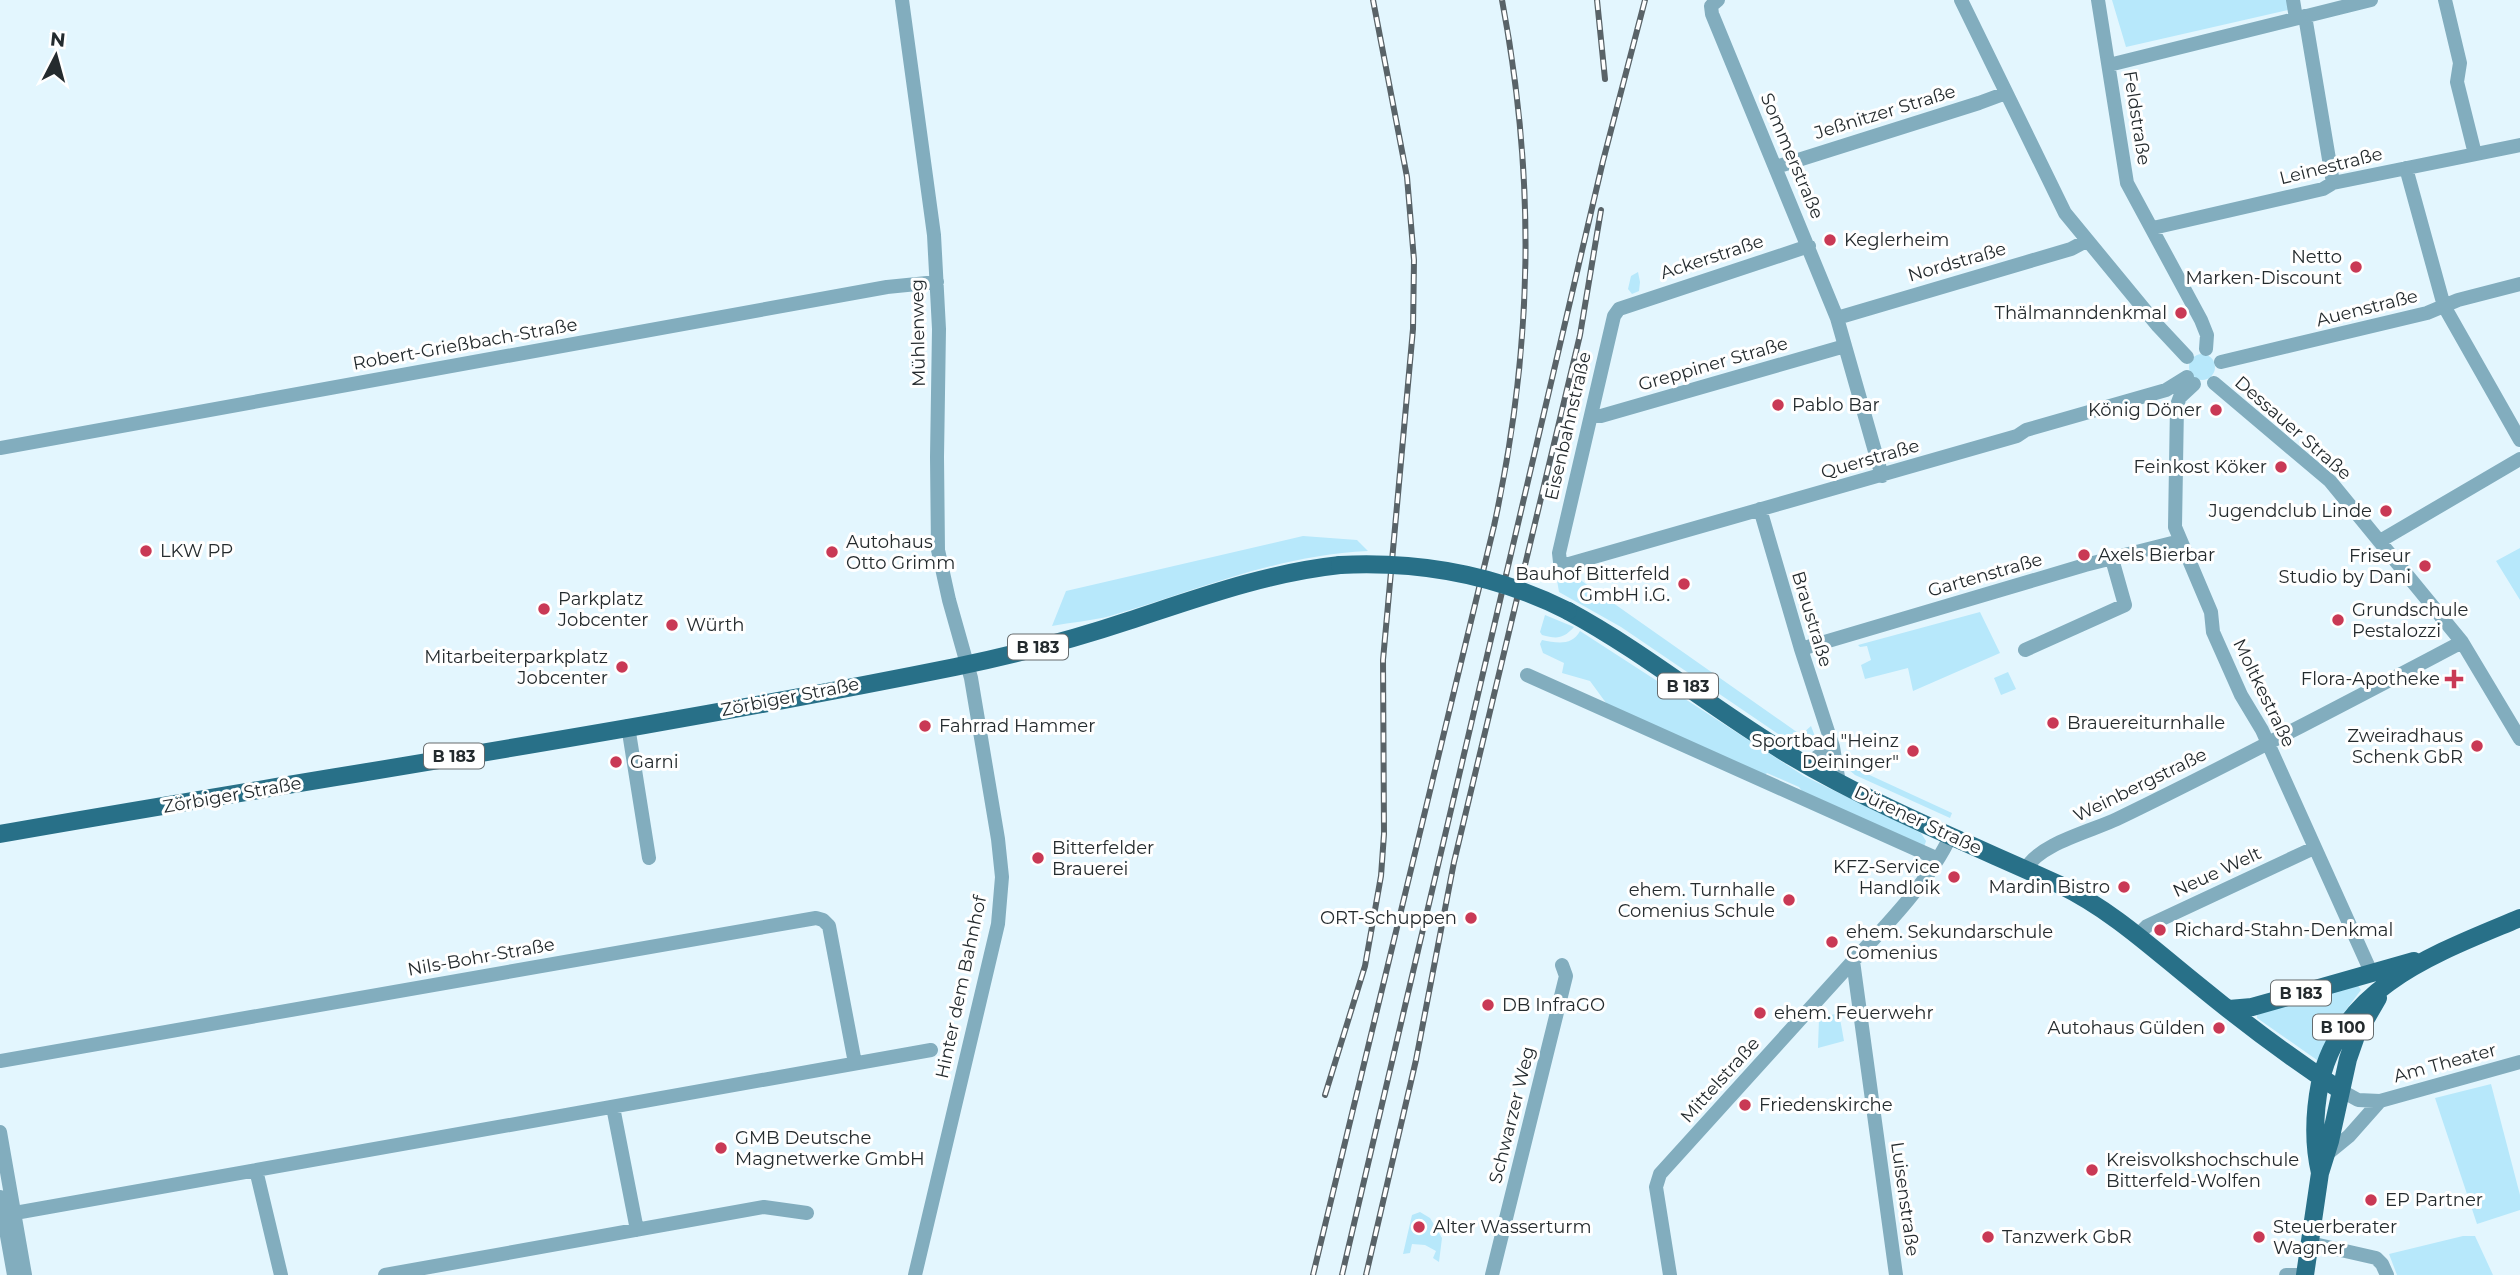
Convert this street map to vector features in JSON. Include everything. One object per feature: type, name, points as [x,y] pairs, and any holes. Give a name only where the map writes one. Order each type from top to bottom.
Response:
[{"type":"main road","name":"Zörbiger Straße","points":[[0,834],[814,694],[967,664],[1108,627],[1297,570],[1387,563],[1447,570],[1505,584],[1568,611]]},
{"type":"main road","name":"Dürener Straße","points":[[1568,611],[1619,641],[1806,765],[2095,903],[2229,1009],[2340,1090]]},
{"type":"main road","name":"B 100","points":[[2320,1173],[2314,1139],[2316,1106],[2328,1057],[2342,1028],[2353,1013],[2412,967],[2520,918]]},
{"type":"main road","name":"B 183","points":[[2229,1009],[2265,1004],[2431,957]]},
{"type":"main road","name":"B 100","points":[[2305,1275],[2320,1173],[2327,1154],[2351,1048],[2383,989]]},
{"type":"street","name":"Mühlenweg","points":[[902,0],[932,215],[937,282],[939,550],[949,600],[967,664]]},
{"type":"street","name":"Sommerstraße","points":[[1718,0],[1711,6],[1712,14],[1837,318],[1882,476]]},
{"type":"street","points":[[1961,0],[2065,213],[2187,357]]},
{"type":"street","name":"Feldstraße","points":[[2098,0],[2127,183],[2203,324],[2207,335],[2206,349]]},
{"type":"street","points":[[2292,0],[2301,17],[2333,183]]},
{"type":"street","points":[[2109,65],[2371,0]]},
{"type":"street","points":[[2445,0],[2460,63],[2457,82],[2474,155]]},
{"type":"street","name":"Jeßnitzer Straße","points":[[1776,167],[2006,93]]},
{"type":"street","name":"Leinestraße","points":[[2153,228],[2323,189],[2333,183],[2520,145]]},
{"type":"street","points":[[2406,168],[2444,306],[2520,440]]},
{"type":"street","name":"Nordstraße","points":[[1837,318],[2071,249],[2086,241]]},
{"type":"street","name":"Ackerstraße","points":[[1627,305],[1809,246]]},
{"type":"street","name":"Robert-Grießbach-Straße","points":[[0,448],[861,291],[937,282]]},
{"type":"street","name":"Auenstraße","points":[[2221,362],[2427,313],[2458,300],[2520,284]]},
{"type":"street","name":"Eisenbahnstraße","points":[[1560,562],[1559,553],[1614,316],[1619,309],[1627,305]]},
{"type":"street","name":"Greppiner Straße","points":[[1591,416],[1601,416],[1845,346]]},
{"type":"street","points":[[2191,381],[2184,367],[2187,357],[2197,349],[2206,349]]},
{"type":"street","name":"Dessauer Straße","points":[[2191,381],[2202,386],[2214,383],[2220,376],[2221,362],[2215,354],[2206,349]]},
{"type":"street","name":"Querstraße","points":[[1560,562],[1569,564],[1778,506],[2191,381]]},
{"type":"street","name":"Moltkestraße","points":[[2191,381],[2177,405],[2175,527],[2211,612],[2213,632],[2241,695],[2268,744],[2371,972]]},
{"type":"street","name":"Dessauer Straße","points":[[2214,383],[2330,481],[2462,642],[2520,739]]},
{"type":"street","points":[[2380,541],[2520,459]]},
{"type":"street","name":"Braustraße","points":[[1760,509],[1837,762],[1839,783]]},
{"type":"street","name":"Gartenstraße","points":[[1801,649],[2180,541]]},
{"type":"street","points":[[2025,650],[2125,605],[2112,559]]},
{"type":"street","name":"Weinbergstraße","points":[[2026,869],[2038,853],[2116,819],[2268,744],[2462,642]]},
{"type":"street","name":"Hinter dem Bahnhof","points":[[915,1275],[1000,908],[1001,854],[967,664]]},
{"type":"street","name":"Dürener Straße","points":[[1527,675],[1938,859]]},
{"type":"street","points":[[628,726],[649,859]]},
{"type":"street","points":[[1806,765],[1822,753],[1829,740]]},
{"type":"street","name":"Mittelstraße","points":[[1670,1275],[1656,1187],[1660,1174],[1853,961],[1938,859],[1951,835]]},
{"type":"street","name":"Neue Welt","points":[[2138,935],[2147,926],[2315,848]]},
{"type":"street","name":"Nils-Bohr-Straße","points":[[0,1061],[816,918],[829,926],[855,1063]]},
{"type":"street","name":"Luisenstraße","points":[[1853,961],[1896,1275]]},
{"type":"street","name":"Schwarzer Weg","points":[[1492,1275],[1566,976],[1562,965]]},
{"type":"street","points":[[6,1208],[256,1170],[931,1050]]},
{"type":"street","name":"Am Theater","points":[[2340,1090],[2358,1100],[2380,1101],[2520,1062]]},
{"type":"street","name":"Am Theater","points":[[2327,1154],[2349,1136],[2380,1101]]},
{"type":"street","points":[[613,1107],[637,1230]]},
{"type":"street","points":[[0,1132],[14,1275]]},
{"type":"street","points":[[256,1170],[281,1275]]},
{"type":"street","points":[[385,1275],[764,1207],[807,1213]]},
{"type":"street","points":[[6,1208],[25,1275]]},
{"type":"street","points":[[2310,1243],[2376,1258],[2387,1275]]},
{"type":"street","points":[[2286,1275],[2305,1275]]},
{"type":"shaded area","points":[[2112,0],[2287,0],[2288,10],[2126,47]]},
{"type":"shaded area","points":[[1638,272],[1639,291],[1632,294],[1628,289],[1631,276]]},
{"type":"shaded area","points":[[2202,354],[2211,358],[2215,367],[2211,376],[2202,380],[2193,376],[2189,367],[2193,358]]},
{"type":"shaded area","points":[[1303,536],[1357,540],[1368,551],[1333,554],[1268,567],[1110,616],[1052,626],[1066,591]]},
{"type":"shaded area","points":[[2520,548],[2520,600],[2496,561]]},
{"type":"shaded area","points":[[1569,572],[1801,735],[1811,726],[1816,739],[1813,747],[1800,749],[1621,627],[1559,592],[1557,580]]},
{"type":"shaded area","points":[[1980,612],[2000,653],[1913,691],[1908,668],[1865,679],[1861,665],[1871,660],[1867,646],[1858,645]]},
{"type":"shaded area","points":[[1545,615],[1574,627],[1560,637],[1542,635],[1540,632]]},
{"type":"shaded area","points":[[1580,631],[1804,776],[1921,833],[1926,841],[1924,847],[1805,795],[1799,787],[1767,773],[1763,777],[1609,707],[1590,681],[1562,673],[1564,663],[1543,653],[1540,644],[1542,640],[1568,641]]},
{"type":"shaded area","points":[[2008,672],[2016,689],[2001,695],[1994,678]]},
{"type":"shaded area","points":[[1850,766],[1952,813],[1950,818],[1855,775],[1847,768]]},
{"type":"shaded area","points":[[2357,984],[2361,990],[2336,1023],[2320,1059],[2317,1060],[2257,1018],[2257,1014]]},
{"type":"shaded area","points":[[1839,1013],[1844,1041],[1818,1048],[1819,1018]]},
{"type":"shaded area","points":[[2491,1084],[2520,1195],[2520,1210],[2477,1224],[2435,1098]]},
{"type":"shaded area","points":[[1420,1212],[1430,1218],[1442,1238],[1439,1262],[1433,1258],[1436,1251],[1425,1245],[1412,1244],[1410,1253],[1403,1254],[1412,1215]]},
{"type":"shaded area","points":[[2463,1236],[2475,1236],[2493,1275],[2397,1275],[2389,1254]]},
{"type":"railway","points":[[1325,1095],[1365,966],[1381,876],[1384,834],[1383,660],[1413,329],[1414,260],[1407,177],[1373,0]]},
{"type":"railway","points":[[1313,1275],[1494,526],[1507,459],[1523,328],[1525,198],[1521,133],[1502,0]]},
{"type":"railway","points":[[1597,0],[1605,79]]},
{"type":"railway","points":[[1342,1275],[1603,161],[1645,0]]},
{"type":"railway","points":[[1366,1275],[1416,1060],[1454,862],[1580,335],[1601,210]]},
{"type":"place","name":"Keglerheim","points":[[1830,240]]},
{"type":"place","name":"Netto Marken-Discount","points":[[2356,267]]},
{"type":"place","name":"Thälmanndenkmal","points":[[2181,313]]},
{"type":"place","name":"Pablo Bar","points":[[1778,405]]},
{"type":"place","name":"König Döner","points":[[2216,410]]},
{"type":"place","name":"Feinkost Köker","points":[[2281,467]]},
{"type":"place","name":"Jugendclub Linde","points":[[2386,511]]},
{"type":"place","name":"LKW PP","points":[[146,551]]},
{"type":"place","name":"Autohaus Otto Grimm","points":[[832,552]]},
{"type":"place","name":"Axels Bierbar","points":[[2084,555]]},
{"type":"place","name":"Friseur Studio by Dani","points":[[2425,566]]},
{"type":"place","name":"Bauhof Bitterfeld GmbH i.G.","points":[[1684,584]]},
{"type":"place","name":"Parkplatz Jobcenter","points":[[544,609]]},
{"type":"place","name":"Grundschule Pestalozzi","points":[[2338,620]]},
{"type":"place","name":"Würth","points":[[672,625]]},
{"type":"place","name":"Mitarbeiterparkplatz Jobcenter","points":[[622,667]]},
{"type":"place","name":"Flora-Apotheke","points":[[2454,679]]},
{"type":"place","name":"Brauereiturnhalle","points":[[2053,723]]},
{"type":"place","name":"Fahrrad Hammer","points":[[925,726]]},
{"type":"place","name":"Zweiradhaus Schenk GbR","points":[[2477,746]]},
{"type":"place","name":"Sportbad \"Heinz Deininger\"","points":[[1913,751]]},
{"type":"place","name":"Garni","points":[[616,762]]},
{"type":"place","name":"Bitterfelder Brauerei","points":[[1038,858]]},
{"type":"place","name":"KFZ-Service Handloik","points":[[1954,877]]},
{"type":"place","name":"Mardin Bistro","points":[[2124,887]]},
{"type":"place","name":"ehem. Turnhalle Comenius Schule","points":[[1789,900]]},
{"type":"place","name":"ORT-Schuppen","points":[[1471,918]]},
{"type":"place","name":"Richard-Stahn-Denkmal","points":[[2160,930]]},
{"type":"place","name":"ehem. Sekundarschule Comenius","points":[[1832,942]]},
{"type":"place","name":"DB InfraGO","points":[[1488,1005]]},
{"type":"place","name":"ehem. Feuerwehr","points":[[1760,1013]]},
{"type":"place","name":"Autohaus Gülden","points":[[2219,1028]]},
{"type":"place","name":"Friedenskirche","points":[[1745,1105]]},
{"type":"place","name":"GMB Deutsche Magnetwerke GmbH","points":[[721,1148]]},
{"type":"place","name":"Kreisvolkshochschule Bitterfeld-Wolfen","points":[[2092,1170]]},
{"type":"place","name":"EP Partner","points":[[2371,1200]]},
{"type":"place","name":"Alter Wasserturm","points":[[1419,1227]]},
{"type":"place","name":"Tanzwerk GbR","points":[[1988,1237]]},
{"type":"place","name":"Steuerberater Wagner","points":[[2259,1237]]}]
